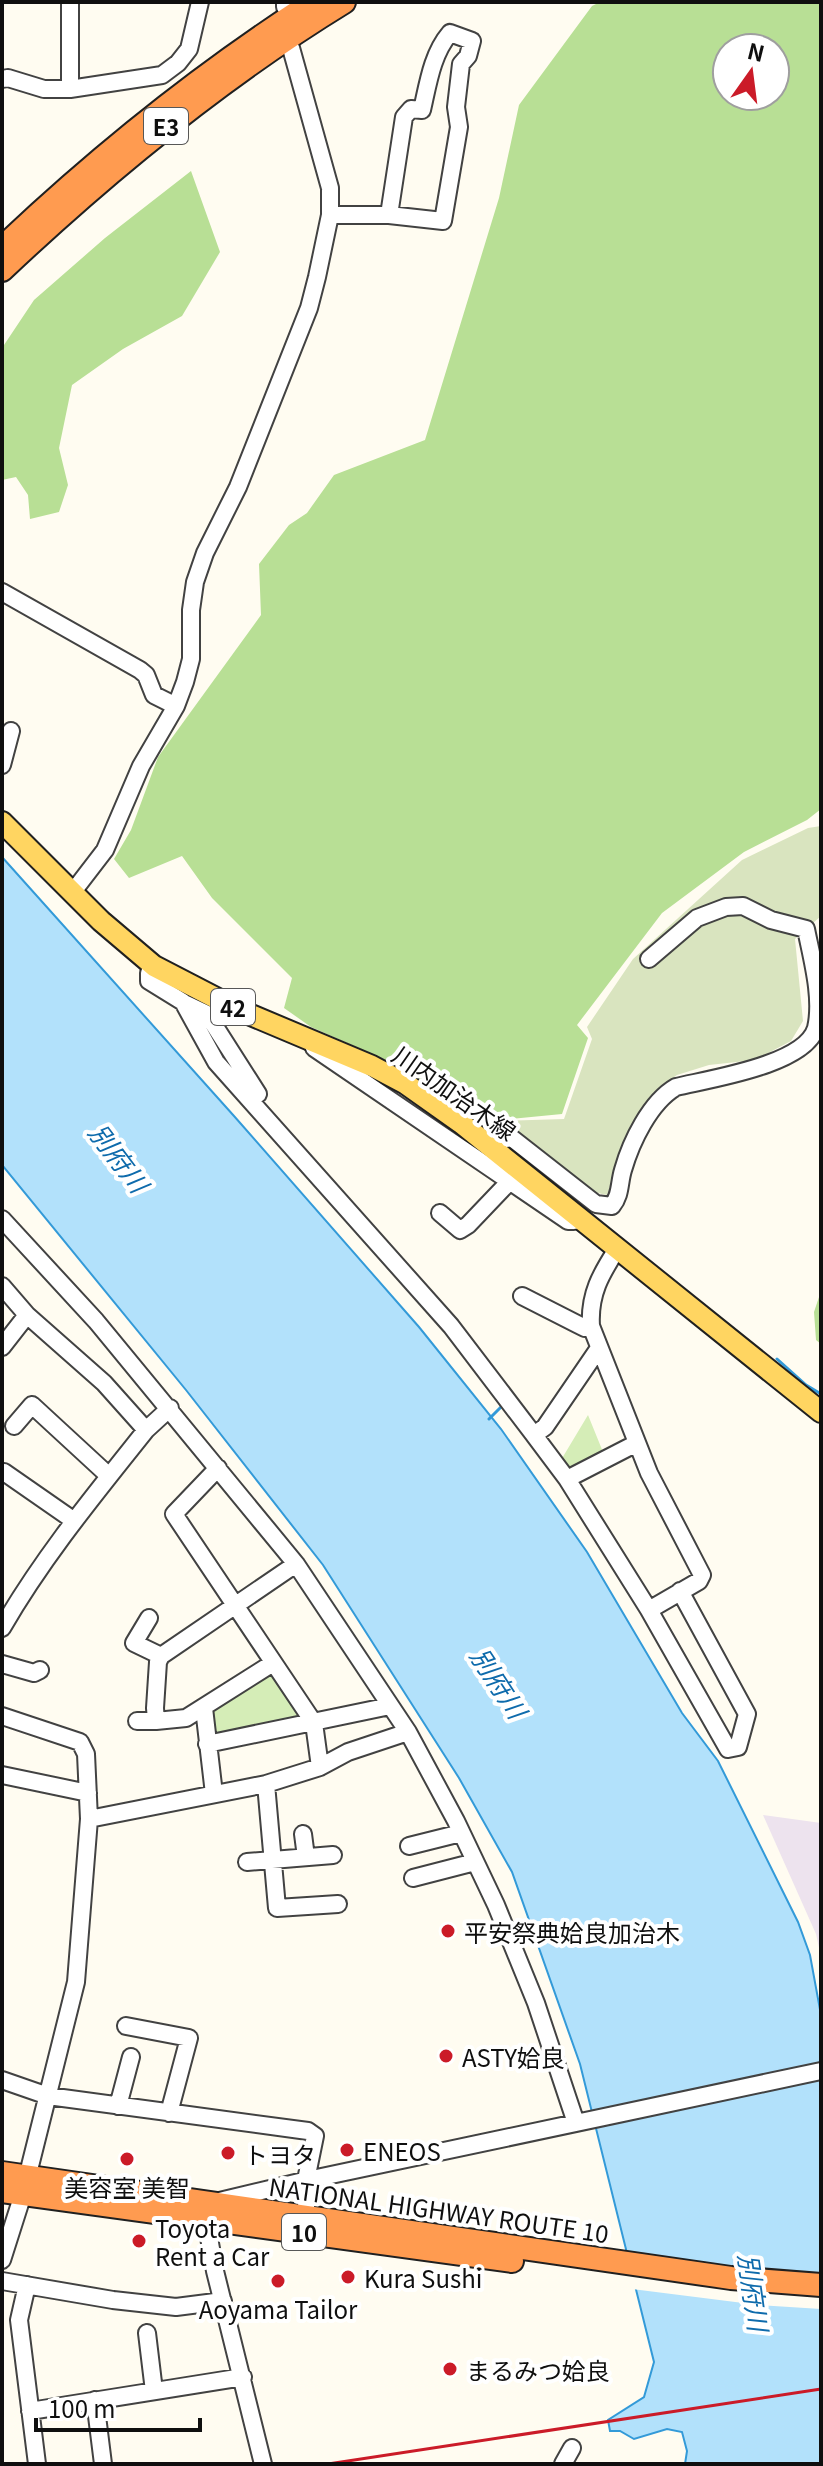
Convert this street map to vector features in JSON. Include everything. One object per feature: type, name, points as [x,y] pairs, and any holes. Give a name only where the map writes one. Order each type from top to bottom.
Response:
[{"type":"highway","name":"E3","points":[[2,248],[77,179],[170,102],[313,2]]},
{"type":"highway","name":"E3","points":[[2,270],[66,210],[179,115],[344,2]]},
{"type":"highway","name":"NATIONAL HIGHWAY ROUTE 10","points":[[2,2173],[18,2187],[302,2223],[606,2267],[730,2292],[821,2300]]},
{"type":"highway","name":"NATIONAL HIGHWAY ROUTE 10","points":[[606,2267],[821,2285]]},
{"type":"main road","name":"川内加治木線","points":[[3,825],[72,893],[154,966],[239,1010],[312,1039],[406,1084],[494,1149],[821,1412]]},
{"type":"street","points":[[70,2],[70,89]]},
{"type":"street","points":[[2,79],[44,89],[70,89],[162,75],[178,63],[189,49],[200,2]]},
{"type":"street","points":[[330,215],[389,215],[443,221],[459,127],[456,107],[461,64],[468,56],[472,41],[450,33],[432,65],[422,110],[411,109],[404,117],[389,215]]},
{"type":"street","points":[[72,893],[105,850],[141,766],[176,706],[191,659],[191,610],[195,582],[211,540],[238,487],[309,308],[330,215],[329,176],[291,48]]},
{"type":"street","points":[[2,592],[140,670],[146,675],[154,695],[176,706]]},
{"type":"street","points":[[2,765],[11,731]]},
{"type":"street","points":[[494,1149],[505,1138],[513,1139],[596,1204],[612,1206],[618,1198],[628,1153],[664,1094],[676,1087],[759,1067],[787,1056],[807,1043],[816,1031],[819,1015],[814,927],[771,920],[743,906],[726,907],[697,918],[649,959]]},
{"type":"street","points":[[154,966],[149,973],[149,981],[207,1014],[269,1109],[297,1143]]},
{"type":"street","points":[[183,1002],[216,1062],[451,1326],[567,1479],[649,1610],[728,1749],[738,1747],[747,1714],[680,1591]]},
{"type":"street","points":[[312,1039],[313,1047],[321,1053],[568,1221],[587,1223]]},
{"type":"street","points":[[440,1213],[460,1230],[510,1181]]},
{"type":"street","points":[[2,1219],[96,1321],[296,1564],[408,1732],[475,1862],[536,2003],[582,2121]]},
{"type":"street","points":[[577,1322],[590,1310],[595,1287],[617,1249]]},
{"type":"street","points":[[2,1286],[27,1315],[104,1383],[146,1430]]},
{"type":"street","points":[[522,1296],[577,1322],[599,1348],[676,1529],[702,1575],[699,1581],[649,1610]]},
{"type":"street","points":[[2,1347],[27,1315]]},
{"type":"street","points":[[534,1435],[545,1427],[599,1348]]},
{"type":"street","points":[[14,1426],[32,1405],[109,1476]]},
{"type":"street","points":[[2,1628],[73,1520],[146,1430],[170,1408]]},
{"type":"street","points":[[567,1479],[637,1443]]},
{"type":"street","points":[[218,1468],[174,1514],[314,1723],[320,1767]]},
{"type":"street","points":[[2,1474],[4,1472],[73,1520]]},
{"type":"street","points":[[156,1721],[158,1662],[161,1656],[296,1564]]},
{"type":"street","points":[[149,1618],[134,1643],[161,1656]]},
{"type":"street","points":[[137,1721],[178,1721],[204,1708],[273,1663]]},
{"type":"street","points":[[2,1664],[34,1673],[40,1670]]},
{"type":"street","points":[[207,1744],[390,1706]]},
{"type":"street","points":[[204,1708],[214,1794]]},
{"type":"street","points":[[2,1716],[80,1742],[86,1754],[89,1819],[76,1982],[48,2096],[18,2187],[2,2260]]},
{"type":"street","points":[[89,1819],[266,1784],[320,1767],[358,1748],[408,1732]]},
{"type":"street","points":[[2,1775],[88,1793]]},
{"type":"street","points":[[266,1784],[277,1908],[338,1904]]},
{"type":"street","points":[[409,1846],[461,1833]]},
{"type":"street","points":[[303,1834],[306,1857]]},
{"type":"street","points":[[247,1862],[333,1855]]},
{"type":"street","points":[[413,1878],[475,1862]]},
{"type":"street","points":[[126,2026],[189,2038],[169,2113]]},
{"type":"street","points":[[118,2106],[131,2057]]},
{"type":"street","points":[[263,2464],[208,2232],[210,2211],[309,2180],[821,2071]]},
{"type":"street","points":[[2,2080],[48,2096],[308,2131],[315,2136],[302,2223]]},
{"type":"street","points":[[2,2281],[176,2307],[223,2301]]},
{"type":"street","points":[[27,2285],[19,2320],[37,2464]]},
{"type":"street","points":[[147,2333],[154,2391]]},
{"type":"street","points":[[30,2411],[243,2377]]},
{"type":"street","points":[[95,2400],[103,2464]]},
{"type":"street","points":[[563,2464],[572,2448]]},
{"type":"shaded area","points":[[763,1815],[821,1823],[821,1957],[816,1934]]},
{"type":"green space","points":[[600,2],[821,2],[821,809],[807,820],[744,852],[662,913],[577,1025],[588,1038],[562,1114],[479,1122],[397,1065],[311,1027],[284,1008],[292,978],[212,898],[182,856],[129,878],[114,859],[131,830],[158,757],[261,615],[259,564],[289,525],[307,513],[334,475],[425,440],[499,198],[519,105],[592,6]]},
{"type":"green space","points":[[191,171],[220,252],[182,316],[123,349],[72,385],[59,448],[68,485],[59,512],[30,519],[28,495],[16,477],[2,480],[2,348],[34,300],[105,238]]},
{"type":"green space","points":[[821,826],[821,916],[795,939],[803,1021],[791,1041],[755,1060],[709,1065],[677,1075],[656,1090],[621,1154],[607,1195],[593,1192],[501,1121],[564,1119],[592,1039],[587,1027],[633,959],[742,860],[808,828]]},
{"type":"green space","points":[[821,1291],[821,1344],[816,1340],[814,1312]]},
{"type":"green space","points":[[588,1415],[603,1452],[567,1471],[561,1460]]},
{"type":"green space","points":[[271,1671],[298,1712],[297,1721],[214,1735],[210,1710]]},
{"type":"water","name":"別府川","points":[[2,857],[419,1327],[501,1429],[587,1552],[682,1713],[718,1761],[798,1922],[810,1955],[821,2015],[821,2464],[685,2464],[687,2451],[682,2432],[667,2429],[634,2439],[620,2431],[610,2431],[608,2420],[644,2397],[654,2362],[580,2064],[512,1872],[459,1778],[323,1565],[186,1390],[2,1165]]},
{"type":"pier","points":[[623,2253],[752,2270],[821,2274],[821,2309],[759,2305],[632,2289]]},
{"type":"waterway","points":[[777,1359],[821,1394]]},
{"type":"waterway","points":[[489,1419],[504,1404]]},
{"type":"railway","points":[[328,2464],[821,2389]]},
{"type":"place","name":"平安祭典姶良加治木","points":[[448,1931]]},
{"type":"place","name":"ASTY姶良","points":[[446,2056]]},
{"type":"place","name":"ENEOS","points":[[347,2150]]},
{"type":"place","name":"トヨタ","points":[[228,2153]]},
{"type":"place","name":"美容室 美智","points":[[127,2159]]},
{"type":"place","name":"Toyota Rent a Car","points":[[139,2241]]},
{"type":"place","name":"Kura Sushi","points":[[348,2277]]},
{"type":"place","name":"Aoyama Tailor","points":[[278,2281]]},
{"type":"place","name":"まるみつ姶良","points":[[450,2369]]}]
